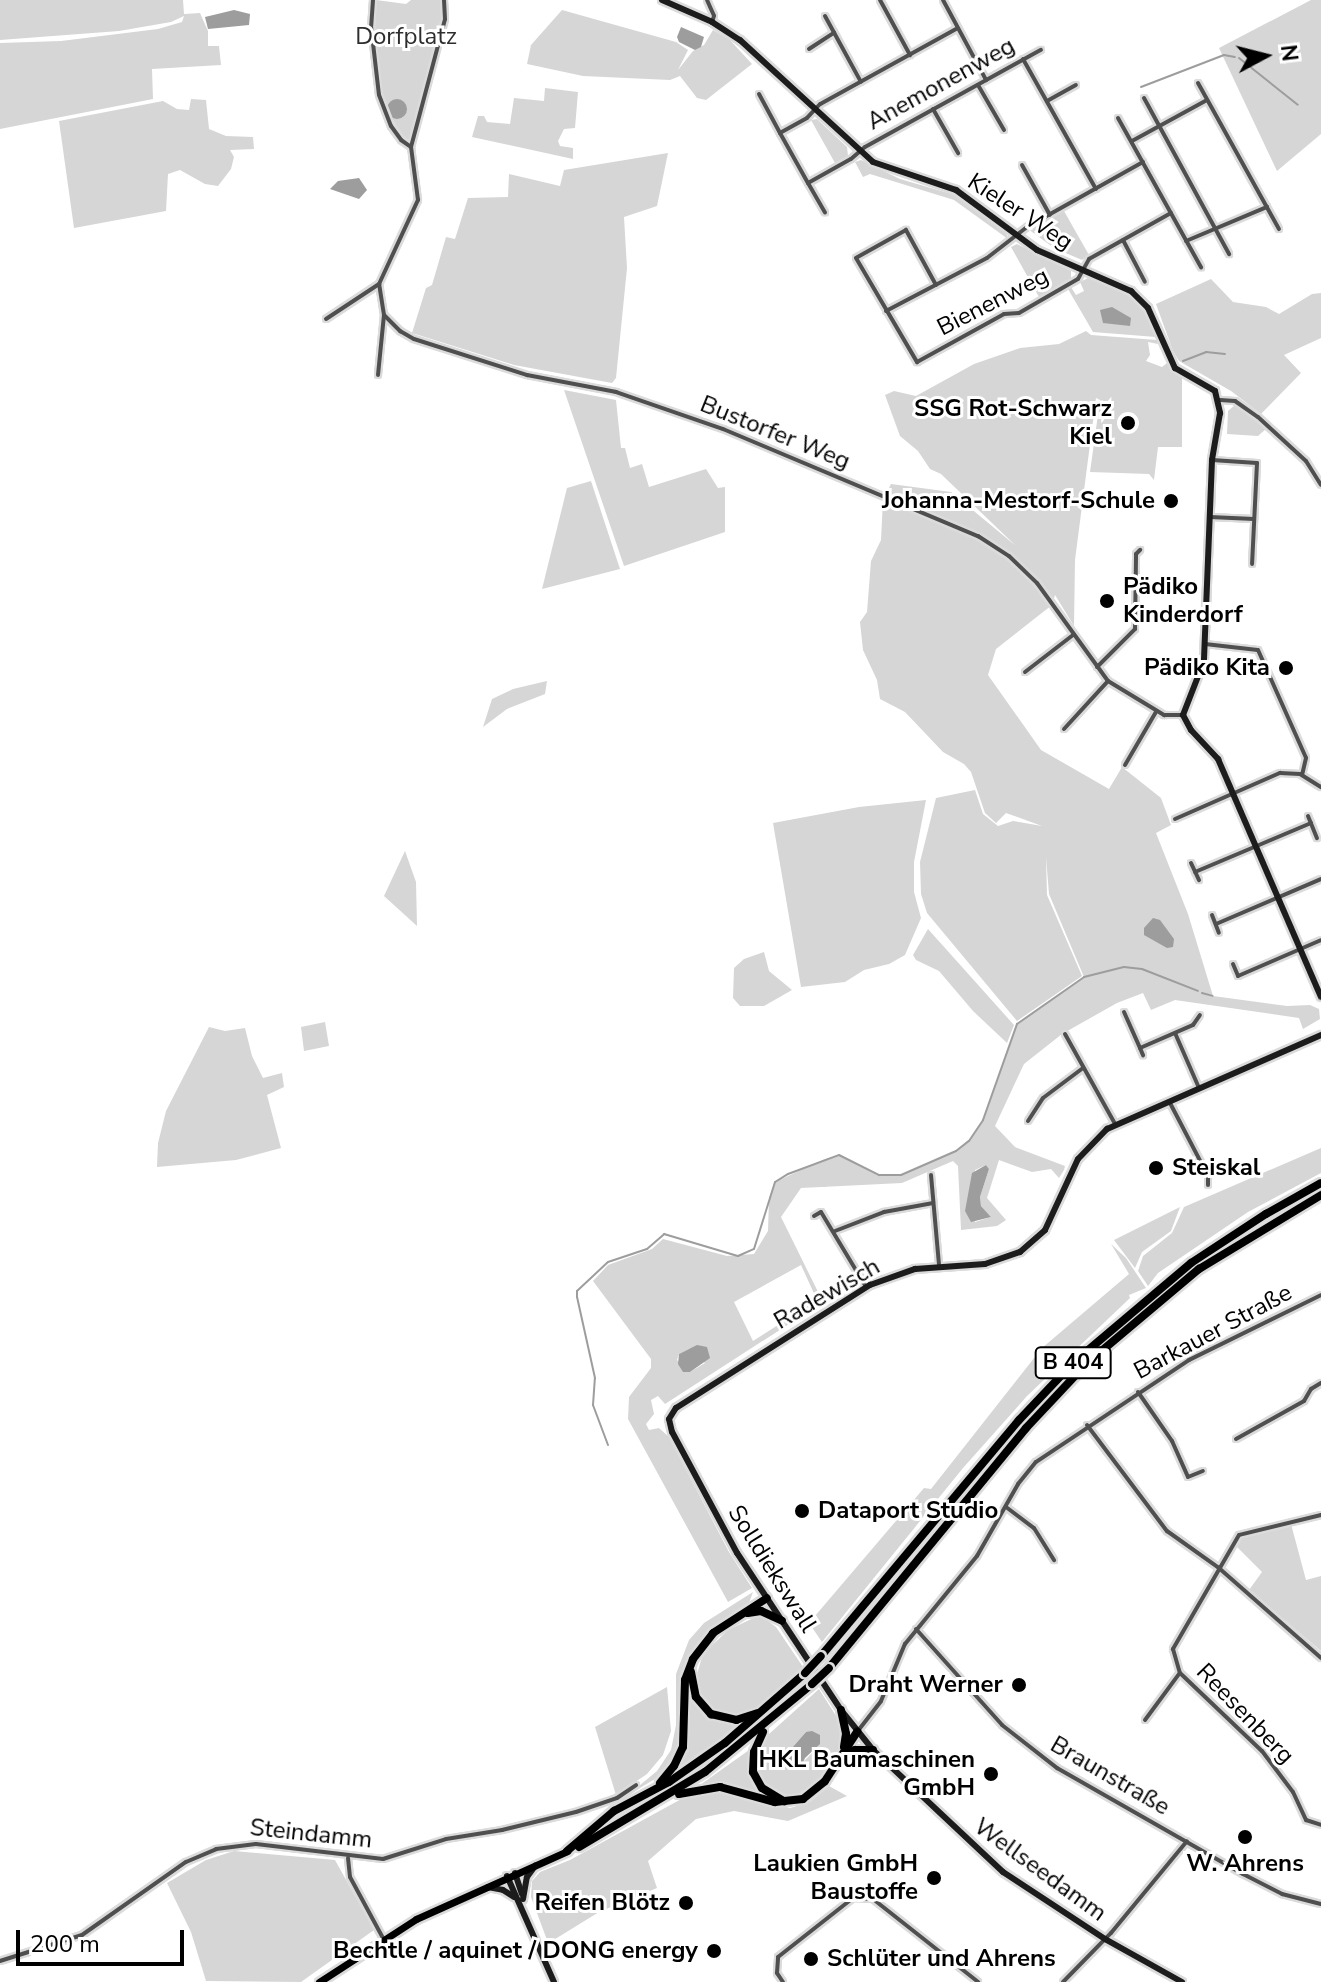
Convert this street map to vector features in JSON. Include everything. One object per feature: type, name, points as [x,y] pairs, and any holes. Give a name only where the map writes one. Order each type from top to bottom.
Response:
[{"type":"highway","name":"B 404","points":[[567,1851],[614,1811],[725,1743],[805,1673],[1019,1420],[1074,1362],[1191,1263],[1266,1214],[1321,1183]]},
{"type":"highway","name":"B 404","points":[[567,1851],[589,1843],[668,1797],[767,1725],[829,1668],[1003,1456],[1086,1364],[1199,1269],[1321,1195]]},
{"type":"highway","points":[[650,1791],[670,1771],[683,1747],[685,1680],[693,1659],[713,1633],[767,1598]]},
{"type":"highway","points":[[743,1614],[761,1611],[782,1621]]},
{"type":"highway","points":[[693,1659],[693,1692],[711,1714],[724,1719],[743,1719],[774,1702]]},
{"type":"highway","points":[[841,1710],[846,1734],[842,1756]]},
{"type":"highway","points":[[767,1725],[754,1752],[753,1772],[766,1792],[788,1802]]},
{"type":"highway","points":[[668,1797],[720,1787],[769,1801],[788,1802],[812,1794],[857,1732]]},
{"type":"highway","points":[[842,1756],[855,1750],[873,1750]]},
{"type":"main road","name":"B 404","points":[[319,1982],[383,1938],[482,1887],[567,1851]]},
{"type":"street","points":[[373,0],[371,26],[379,95],[391,126],[401,140],[411,147]]},
{"type":"street","points":[[326,319],[379,284],[418,200],[411,147],[445,19],[444,0]]},
{"type":"street","name":"Kieler Weg","points":[[662,0],[712,22],[749,48],[873,162],[956,190],[1017,237],[1082,270],[1122,286],[1142,301],[1175,368],[1215,391],[1220,400],[1235,401],[1258,417],[1306,461],[1321,485]]},
{"type":"street","points":[[707,0],[714,16],[712,22]]},
{"type":"street","points":[[880,0],[910,55]]},
{"type":"street","points":[[943,0],[986,80]]},
{"type":"street","points":[[825,16],[861,82]]},
{"type":"street","points":[[780,133],[861,82],[956,29]]},
{"type":"street","points":[[809,49],[834,33]]},
{"type":"street","name":"Anemonenweg","points":[[808,183],[1041,50]]},
{"type":"street","points":[[1023,59],[1096,189]]},
{"type":"street","points":[[1198,83],[1279,229]]},
{"type":"street","points":[[978,85],[1004,130]]},
{"type":"street","points":[[1047,101],[1076,85]]},
{"type":"street","points":[[759,94],[825,213]]},
{"type":"street","points":[[1144,98],[1229,254]]},
{"type":"street","points":[[1131,142],[1207,100]]},
{"type":"street","points":[[933,109],[958,153]]},
{"type":"street","points":[[1118,118],[1201,267]]},
{"type":"street","points":[[936,285],[906,230],[856,258],[886,311],[936,285],[1017,237],[1027,227],[1143,162]]},
{"type":"street","points":[[1022,165],[1050,215]]},
{"type":"street","points":[[1186,241],[1267,207]]},
{"type":"street","name":"Bienenweg","points":[[886,311],[917,362],[1004,314],[1019,313],[1078,279],[1089,259],[1171,213]]},
{"type":"street","points":[[1123,240],[1145,282]]},
{"type":"street","points":[[378,375],[384,315],[379,284]]},
{"type":"street","name":"Bustorfer Weg","points":[[384,315],[400,331],[414,339],[527,375],[616,392],[723,429],[978,536],[1024,569],[1108,681],[1164,715],[1183,715]]},
{"type":"street","points":[[1220,400],[1212,460],[1205,644],[1202,669],[1186,700],[1183,715],[1191,730],[1218,759],[1321,996]]},
{"type":"street","points":[[1212,460],[1257,463],[1252,564]]},
{"type":"street","points":[[1210,517],[1254,519]]},
{"type":"street","points":[[1097,667],[1135,629],[1136,554],[1140,550]]},
{"type":"street","points":[[1025,672],[1073,635]]},
{"type":"street","points":[[1205,644],[1258,650],[1306,758],[1302,775]]},
{"type":"street","points":[[1064,729],[1108,681]]},
{"type":"street","points":[[1125,765],[1156,711]]},
{"type":"street","points":[[1175,819],[1280,773],[1302,775],[1321,787]]},
{"type":"street","points":[[1308,816],[1317,838]]},
{"type":"street","points":[[1195,872],[1311,823]]},
{"type":"street","points":[[1191,863],[1199,880]]},
{"type":"street","points":[[1216,924],[1321,879]]},
{"type":"street","points":[[1212,915],[1219,933]]},
{"type":"street","points":[[1233,964],[1238,976],[1321,940]]},
{"type":"street","points":[[1124,1012],[1143,1055]]},
{"type":"street","points":[[1140,1048],[1197,1022],[1200,1015]]},
{"type":"street","points":[[1175,1033],[1199,1088]]},
{"type":"street","points":[[1065,1034],[1115,1124]]},
{"type":"street","name":"Radewisch","points":[[669,1419],[676,1408],[866,1287],[904,1272],[939,1265],[997,1261],[1032,1244],[1051,1220],[1083,1150],[1115,1124],[1321,1035]]},
{"type":"street","points":[[1028,1121],[1043,1098],[1083,1067]]},
{"type":"street","points":[[1169,1101],[1208,1176],[1208,1185]]},
{"type":"street","points":[[931,1175],[939,1265]]},
{"type":"street","points":[[835,1231],[884,1212],[933,1203]]},
{"type":"street","points":[[814,1216],[821,1212],[835,1231]]},
{"type":"street","points":[[835,1231],[833,1237],[866,1287]]},
{"type":"street","name":"Barkauer Straße","points":[[857,1732],[878,1705],[897,1657],[916,1629],[977,1556],[1036,1462],[1087,1425],[1192,1358],[1321,1295]]},
{"type":"street","points":[[1236,1439],[1304,1401],[1311,1389],[1321,1383]]},
{"type":"street","points":[[1138,1392],[1172,1441],[1188,1477],[1203,1471]]},
{"type":"street","name":"Solldiekswall","points":[[669,1419],[672,1432],[730,1542],[857,1732]]},
{"type":"street","points":[[1087,1425],[1167,1531],[1219,1568],[1321,1658]]},
{"type":"street","points":[[1006,1507],[1034,1528],[1054,1560]]},
{"type":"street","name":"Reesenberg","points":[[1321,1515],[1239,1535],[1175,1640],[1173,1649],[1180,1673],[1262,1751],[1293,1792],[1310,1824],[1321,1825]]},
{"type":"street","name":"Braunstraße","points":[[916,1629],[1002,1725],[1057,1768],[1282,1894],[1321,1904]]},
{"type":"street","points":[[1145,1720],[1180,1673]]},
{"type":"street","name":"Wellseedamm","points":[[857,1732],[1003,1872],[1105,1939],[1182,1982]]},
{"type":"street","name":"Steindamm","points":[[0,1961],[82,1935],[186,1862],[216,1849],[256,1844],[348,1858],[383,1859],[446,1839],[528,1824],[608,1801],[636,1785]]},
{"type":"street","points":[[1063,1982],[1105,1939],[1187,1841]]},
{"type":"street","points":[[348,1858],[350,1877],[383,1938]]},
{"type":"street","points":[[521,1901],[527,1877],[537,1863]]},
{"type":"street","points":[[511,1875],[554,1982]]},
{"type":"street","points":[[482,1887],[503,1890],[521,1901]]},
{"type":"street","points":[[783,1982],[777,1973],[778,1957],[853,1898],[873,1899],[978,1982]]},
{"type":"green space","points":[[0,0],[183,0],[184,14],[200,13],[208,31],[208,46],[219,46],[221,65],[152,69],[153,99],[0,129],[0,43],[61,41],[158,29],[182,22],[184,16],[171,22],[119,31],[0,40]]},
{"type":"green space","name":"Dorfplatz","points":[[376,0],[406,4],[411,0],[441,0],[442,17],[410,141],[401,134],[384,104],[374,28]]},
{"type":"green space","points":[[1311,0],[1321,0],[1321,134],[1277,171],[1219,48]]},
{"type":"green space","points":[[562,10],[676,42],[688,50],[678,70],[693,51],[704,45],[713,30],[729,39],[752,64],[706,100],[697,98],[680,76],[670,80],[583,76],[527,64],[531,45]]},
{"type":"green space","points":[[545,88],[578,92],[575,128],[564,129],[558,141],[560,146],[573,148],[573,159],[472,137],[478,116],[484,116],[487,122],[510,124],[514,98],[544,101]]},
{"type":"green space","points":[[191,99],[206,100],[209,129],[226,136],[253,137],[254,149],[230,150],[234,157],[231,169],[218,186],[205,184],[180,170],[168,174],[166,211],[74,228],[59,121],[163,101],[177,109],[189,110]]},
{"type":"green space","points":[[817,119],[847,147],[848,156],[835,163],[811,120]]},
{"type":"green space","points":[[668,153],[657,206],[624,217],[627,268],[616,378],[612,383],[514,365],[412,333],[426,288],[432,285],[446,237],[455,239],[468,198],[508,197],[509,174],[560,186],[564,170]]},
{"type":"green space","points":[[861,160],[900,179],[955,195],[1006,232],[1008,239],[954,200],[870,174],[863,177],[855,162]]},
{"type":"green space","points":[[1064,211],[1089,255],[1082,260],[1054,248],[1028,229]]},
{"type":"green space","points":[[1017,244],[1071,271],[1071,279],[1039,297],[1011,247]]},
{"type":"green space","points":[[1088,278],[1129,293],[1145,308],[1156,337],[1093,332],[1068,289],[1071,287],[1076,295],[1084,291],[1080,282]]},
{"type":"green space","points":[[1211,279],[1233,302],[1266,307],[1279,314],[1312,294],[1321,293],[1321,338],[1284,355],[1301,373],[1261,414],[1231,391],[1179,361],[1173,351],[1156,304]]},
{"type":"green space","points":[[1086,331],[1091,335],[1157,340],[1158,344],[1148,342],[1150,355],[1146,361],[1162,367],[1167,363],[1182,377],[1182,447],[1158,447],[1154,480],[1149,474],[1090,472],[1100,400],[1096,398],[1075,560],[1074,626],[1055,595],[1052,605],[996,649],[988,675],[1041,750],[1109,789],[1122,767],[1161,798],[1171,825],[1156,833],[1188,914],[1213,996],[1287,1006],[1310,1005],[1319,1009],[1320,1019],[1303,1029],[1299,1018],[1175,1000],[1151,1010],[1143,993],[1117,1003],[1062,1034],[1024,1064],[995,1126],[1015,1147],[1065,1166],[1064,1170],[1059,1178],[1051,1169],[1032,1172],[999,1160],[987,1198],[1006,1220],[997,1226],[961,1230],[958,1166],[953,1161],[902,1183],[801,1188],[781,1217],[823,1302],[665,1404],[658,1396],[651,1400],[654,1414],[646,1424],[649,1430],[659,1428],[669,1437],[729,1552],[752,1588],[728,1602],[628,1419],[629,1397],[651,1368],[651,1359],[593,1281],[608,1265],[652,1249],[663,1239],[727,1256],[754,1254],[768,1231],[769,1198],[775,1182],[825,1159],[839,1155],[879,1175],[901,1175],[956,1151],[969,1141],[983,1120],[1017,1024],[1084,977],[1049,894],[1046,857],[1047,895],[1082,976],[1017,1021],[927,913],[921,894],[920,862],[936,798],[975,790],[983,814],[998,826],[1013,821],[1042,826],[1006,813],[996,823],[985,813],[971,772],[964,764],[943,752],[905,712],[880,699],[877,680],[863,650],[860,622],[867,612],[871,561],[881,540],[883,500],[891,484],[951,492],[1016,546],[941,474],[930,469],[918,451],[900,436],[885,395],[894,391],[916,396],[974,364],[1020,348],[1059,344]],"holes":[[[986,1165],[989,1169],[980,1197],[981,1206],[991,1217],[975,1222],[975,1170]],[[801,1265],[817,1300],[753,1341],[734,1302]],[[689,1349],[705,1363],[690,1372],[677,1360],[679,1354]]]},
{"type":"green space","points":[[564,390],[616,400],[621,448],[625,448],[630,468],[642,464],[649,487],[706,469],[718,488],[725,487],[725,532],[624,566]]},
{"type":"green space","points":[[1236,404],[1267,428],[1258,436],[1227,434],[1228,411]]},
{"type":"green space","points":[[591,481],[620,569],[542,589],[567,488]]},
{"type":"green space","points":[[547,681],[545,694],[507,709],[483,727],[492,699],[513,689]]},
{"type":"green space","points":[[926,800],[914,862],[914,892],[921,918],[905,955],[889,964],[864,970],[845,982],[801,987],[773,823],[859,807]]},
{"type":"green space","points":[[405,851],[416,882],[417,926],[384,896]]},
{"type":"green space","points":[[928,929],[1014,1025],[1007,1043],[973,1011],[939,971],[916,960],[913,955]]},
{"type":"green space","points":[[764,952],[769,971],[792,990],[764,1006],[740,1006],[733,998],[734,968],[744,959]]},
{"type":"green space","points":[[325,1022],[329,1046],[304,1051],[301,1027]]},
{"type":"green space","points":[[209,1027],[225,1031],[245,1028],[252,1056],[263,1078],[282,1073],[284,1087],[267,1095],[281,1148],[236,1160],[157,1167],[158,1143],[166,1111]]},
{"type":"green space","points":[[1321,1148],[1321,1173],[1248,1212],[1158,1273],[1148,1286],[1138,1271],[1143,1256],[1172,1233],[1184,1207]]},
{"type":"green space","points":[[1180,1207],[1171,1231],[1142,1252],[1135,1268],[1114,1240]]},
{"type":"green space","points":[[1111,1244],[1126,1258],[1146,1288],[1129,1295],[1130,1298],[1027,1396],[963,1468],[822,1642],[809,1623],[924,1488],[931,1489],[1042,1348],[1129,1274]]},
{"type":"green space","points":[[1291,1524],[1306,1580],[1321,1576],[1321,1651],[1249,1590],[1262,1572],[1236,1546],[1242,1538]]},
{"type":"green space","points":[[753,1592],[749,1603],[698,1643],[690,1656],[679,1740],[673,1757],[655,1779],[628,1795],[657,1771],[671,1750],[676,1725],[676,1674],[689,1640],[704,1623]]},
{"type":"green space","points":[[760,1615],[776,1627],[803,1667],[751,1712],[733,1716],[713,1710],[699,1694],[696,1677],[703,1654],[728,1630]]},
{"type":"green space","points":[[667,1687],[671,1731],[663,1755],[647,1774],[616,1795],[595,1727]]},
{"type":"green space","points":[[689,1687],[705,1715],[721,1723],[744,1723],[672,1774],[688,1740]]},
{"type":"green space","points":[[819,1689],[843,1727],[841,1745],[817,1783],[799,1795],[782,1796],[765,1787],[759,1778],[757,1754],[769,1734]],"holes":[[[806,1732],[816,1749],[795,1770],[784,1757]]]},
{"type":"green space","points":[[752,1748],[758,1788],[773,1799],[731,1785],[700,1785]]},
{"type":"green space","points":[[829,1786],[847,1796],[788,1821],[734,1811],[696,1819],[648,1861],[657,1888],[599,1912],[552,1941],[547,1940],[531,1897],[532,1881],[540,1872],[570,1860],[685,1797],[720,1790],[790,1808],[810,1802]]},
{"type":"green space","points":[[234,1851],[335,1860],[374,1930],[301,1982],[206,1981],[191,1932],[167,1883],[206,1860]]},
{"type":"shaded area","points":[[234,10],[250,14],[249,25],[208,29],[205,17]]},
{"type":"shaded area","points":[[681,27],[704,37],[701,47],[695,50],[679,42],[677,37]]},
{"type":"shaded area","points":[[397,99],[404,102],[407,109],[404,116],[397,119],[390,116],[387,109],[390,102]]},
{"type":"shaded area","points":[[359,178],[367,190],[359,199],[330,189],[338,181]]},
{"type":"shaded area","points":[[1112,307],[1131,318],[1130,326],[1103,323],[1100,310]]},
{"type":"shaded area","points":[[1153,918],[1160,920],[1174,939],[1173,947],[1167,948],[1144,935],[1144,928]]},
{"type":"shaded area","points":[[986,1165],[989,1169],[980,1197],[981,1206],[991,1217],[971,1222],[965,1211],[972,1173]]},
{"type":"shaded area","points":[[697,1345],[707,1347],[710,1358],[690,1372],[683,1372],[678,1364],[679,1354]]},
{"type":"shaded area","points":[[806,1732],[820,1735],[820,1744],[805,1758],[801,1767],[788,1768],[784,1757]]},
{"type":"waterway","points":[[1141,87],[1224,55],[1235,57]]},
{"type":"waterway","points":[[1239,58],[1298,105]]},
{"type":"waterway","points":[[1183,361],[1206,352],[1225,354]]},
{"type":"waterway","points":[[608,1445],[593,1405],[595,1378],[577,1297],[577,1291],[608,1262],[647,1249],[664,1234],[738,1256],[754,1249],[775,1182],[788,1174],[839,1155],[879,1175],[901,1175],[956,1151],[969,1141],[983,1120],[1017,1024],[1084,977],[1124,967],[1142,969],[1198,991]]},
{"type":"waterway","points":[[1202,993],[1213,996]]},
{"type":"place","name":"SSG Rot-Schwarz Kiel","points":[[1128,423]]},
{"type":"place","name":"Johanna-Mestorf-Schule","points":[[1171,501]]},
{"type":"place","name":"Pädiko Kinderdorf","points":[[1107,601]]},
{"type":"place","name":"Pädiko Kita","points":[[1286,668]]},
{"type":"place","name":"Steiskal","points":[[1156,1168]]},
{"type":"place","name":"Dataport Studio","points":[[802,1511]]},
{"type":"place","name":"Draht Werner","points":[[1019,1685]]},
{"type":"place","name":"HKL Baumaschinen GmbH","points":[[991,1774]]},
{"type":"place","name":"W. Ahrens","points":[[1245,1837]]},
{"type":"place","name":"Laukien GmbH Baustoffe","points":[[934,1878]]},
{"type":"place","name":"Reifen Blötz","points":[[686,1903]]},
{"type":"place","name":"Bechtle / aquinet / DONG energy","points":[[714,1951]]},
{"type":"place","name":"Schlüter und Ahrens","points":[[811,1959]]}]
